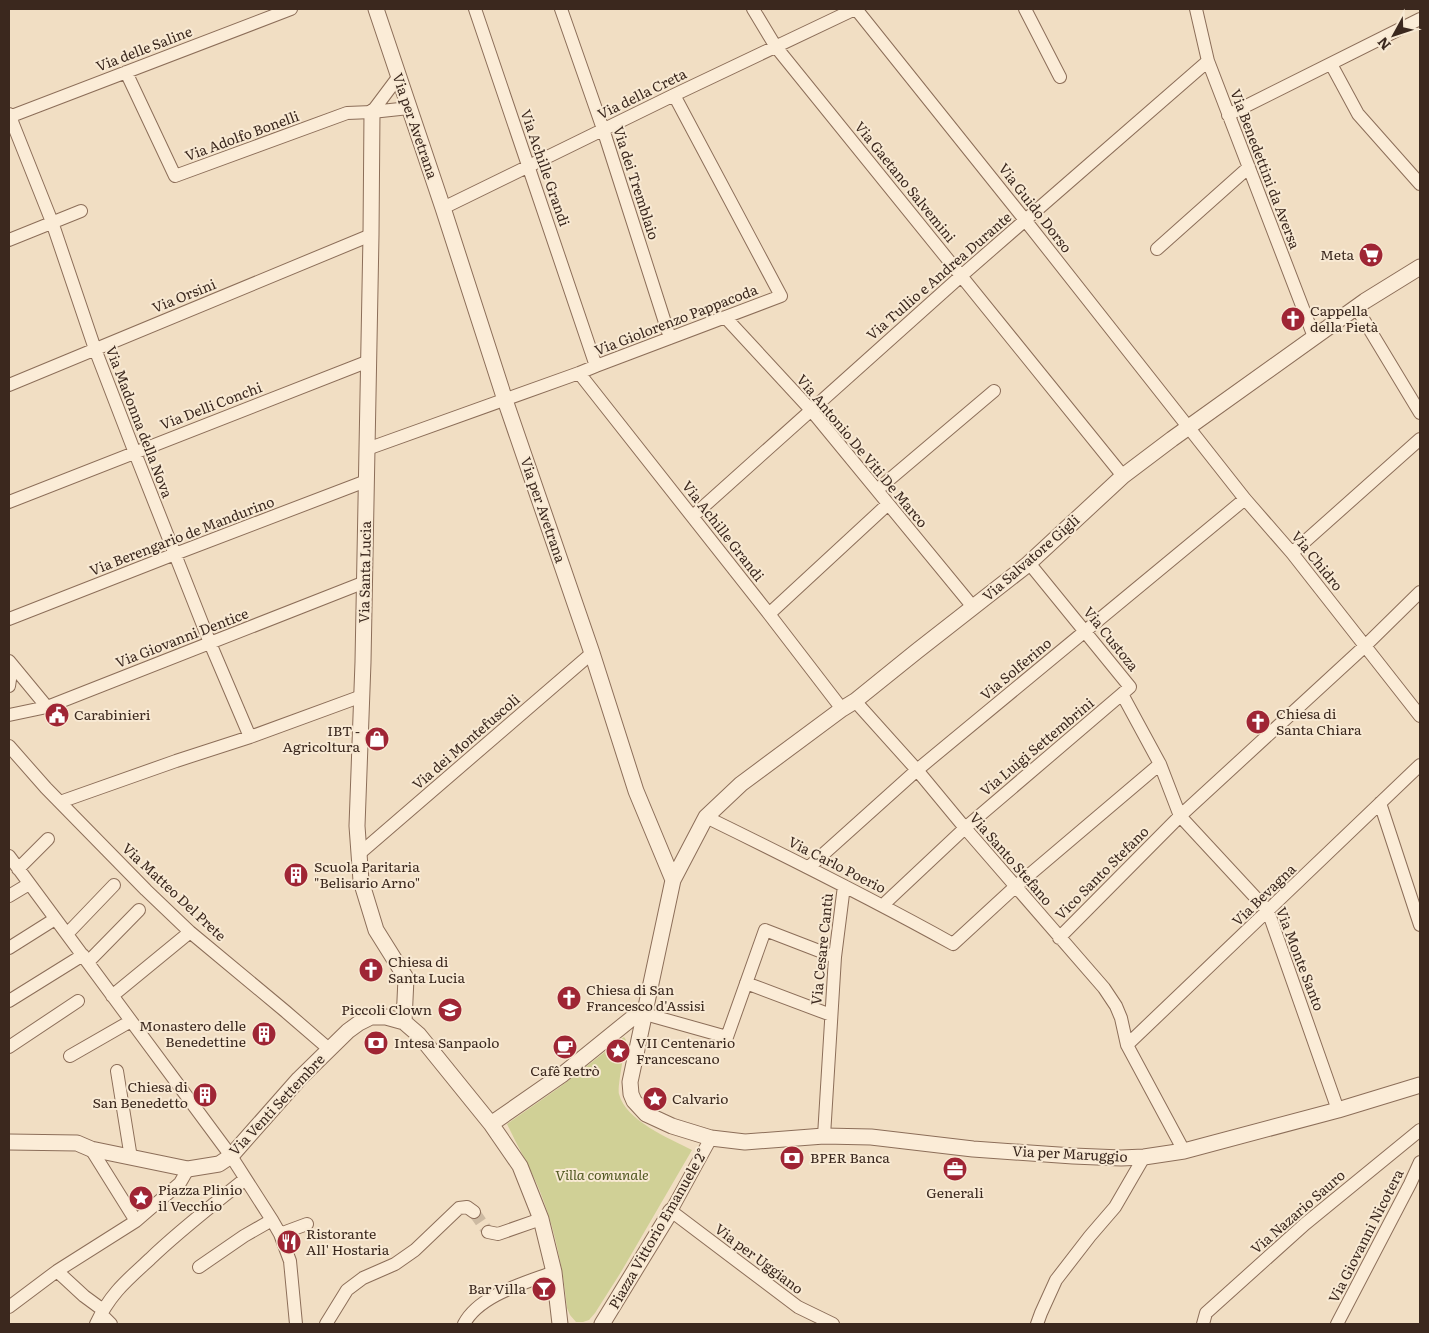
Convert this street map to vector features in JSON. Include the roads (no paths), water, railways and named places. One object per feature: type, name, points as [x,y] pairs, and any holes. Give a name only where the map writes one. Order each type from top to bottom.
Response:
[{"type":"street","name":"Via delle Saline","points":[[9,116],[291,9]]},
{"type":"street","name":"Via per Avetrana","points":[[376,9],[505,400],[592,653],[636,791],[673,880]]},
{"type":"street","name":"Via Achille Grandi","points":[[475,9],[596,366]]},
{"type":"street","name":"Via dei Tremblaio","points":[[562,9],[603,129],[670,338]]},
{"type":"street","name":"Via Gaetano Salvemini","points":[[753,9],[776,47],[1123,476]]},
{"type":"street","name":"Via della Creta","points":[[443,208],[603,129],[855,9]]},
{"type":"street","name":"Via Guido Dorso","points":[[855,9],[1188,427]]},
{"type":"street","points":[[1025,9],[1060,77]]},
{"type":"street","name":"Via Benedettini da Aversa","points":[[1196,9],[1208,61],[1314,337]]},
{"type":"street","points":[[1228,116],[1420,19]]},
{"type":"street","name":"Via Tullio e Andrea Durante","points":[[693,516],[961,276],[1208,61]]},
{"type":"street","points":[[1331,64],[1358,114],[1420,184]]},
{"type":"street","name":"Via Adolfo Bonelli","points":[[126,72],[176,176],[347,113],[372,112]]},
{"type":"street","points":[[372,112],[399,76]]},
{"type":"street","name":"Via Giolorenzo Pappacoda","points":[[367,449],[579,373],[781,296],[674,95]]},
{"type":"street","points":[[372,112],[409,108]]},
{"type":"street","name":"Via Santa Lucia","points":[[372,112],[362,696],[357,826],[362,881],[376,930],[406,978],[404,1022]]},
{"type":"street","name":"Via Madonna della Nova","points":[[9,116],[52,222],[95,349],[210,643],[250,737]]},
{"type":"street","points":[[1157,249],[1249,167]]},
{"type":"street","points":[[9,240],[81,211]]},
{"type":"street","name":"Via Orsini","points":[[9,385],[371,235]]},
{"type":"street","name":"Via Salvatore Gigli","points":[[673,880],[706,817],[741,784],[856,701],[1029,563],[1123,476],[1314,337],[1420,267]]},
{"type":"street","points":[[1356,308],[1420,413]]},
{"type":"street","name":"Via Antonio De Viti De Marco","points":[[725,318],[811,410],[973,607]]},
{"type":"street","name":"Via Delli Conchi","points":[[9,502],[369,361]]},
{"type":"street","name":"Via Achille Grandi","points":[[579,373],[693,516],[842,710]]},
{"type":"street","points":[[877,490],[994,391]]},
{"type":"street","name":"Via Chidro","points":[[1188,427],[1245,499],[1292,553],[1420,716]]},
{"type":"street","points":[[1292,553],[1420,438]]},
{"type":"street","name":"Via Berengario de Mandurino","points":[[9,619],[366,481]]},
{"type":"street","name":"Via Solferino","points":[[809,867],[917,770],[1245,499]]},
{"type":"street","points":[[769,614],[888,504]]},
{"type":"street","name":"Via Custoza","points":[[1029,563],[1130,687],[1122,694],[1160,764],[1180,816]]},
{"type":"street","name":"Via Giovanni Dentice","points":[[9,716],[47,707],[364,582]]},
{"type":"street","name":"Vico Santo Stefano","points":[[1059,938],[1166,829],[1365,646],[1420,592]]},
{"type":"street","name":"Via dei Montefuscoli","points":[[359,854],[592,653]]},
{"type":"street","points":[[10,664],[47,707]]},
{"type":"street","points":[[9,686],[10,664]]},
{"type":"street","name":"Via Luigi Settembrini","points":[[883,905],[965,828],[1122,694]]},
{"type":"street","points":[[60,802],[250,737],[362,696]]},
{"type":"street","name":"Via Santo Stefano","points":[[856,701],[1104,988],[1116,1006],[1127,1045],[1184,1151]]},
{"type":"street","name":"Via Matteo Del Prete","points":[[9,746],[46,788],[190,932],[285,1010],[329,1050]]},
{"type":"street","points":[[1015,887],[1160,764]]},
{"type":"street","name":"Via Bevagna","points":[[1127,1045],[1420,765]]},
{"type":"street","points":[[1380,803],[1420,925]]},
{"type":"street","name":"Via Monte Santo","points":[[1180,816],[1268,911],[1338,1110]]},
{"type":"street","name":"Via Carlo Poerio","points":[[706,817],[883,905],[953,944],[1015,887]]},
{"type":"street","points":[[18,869],[48,839]]},
{"type":"street","points":[[9,856],[231,1156],[272,1220],[280,1234],[290,1261],[296,1324]]},
{"type":"street","points":[[645,1014],[673,880]]},
{"type":"street","points":[[9,896],[29,884]]},
{"type":"street","points":[[67,934],[114,885]]},
{"type":"street","name":"Via Cesare Cantù","points":[[824,1136],[835,957],[844,886]]},
{"type":"street","points":[[9,1001],[85,958],[139,910]]},
{"type":"street","points":[[9,948],[55,919]]},
{"type":"street","points":[[492,1124],[563,1074],[630,1019],[645,1014],[727,1037],[766,930],[835,957]]},
{"type":"street","points":[[112,996],[190,932]]},
{"type":"street","name":"Via Cesare Cantù","points":[[746,983],[831,1015]]},
{"type":"street","points":[[9,1047],[78,1001]]},
{"type":"street","name":"Piazza Vittorio Emanuele 2°","points":[[602,1324],[672,1212],[711,1138],[672,1126],[646,1114],[634,1101],[630,1082],[645,1014]]},
{"type":"street","name":"Via Venti Settembre","points":[[9,1142],[77,1143],[91,1149],[188,1169],[219,1164],[231,1156],[293,1086],[358,1023],[371,1017],[386,1017],[404,1022]]},
{"type":"street","points":[[70,1056],[131,1021]]},
{"type":"street","points":[[404,1022],[419,1036],[492,1124],[520,1166],[541,1219],[554,1272],[560,1324]]},
{"type":"street","points":[[117,1071],[132,1158]]},
{"type":"street","name":"Via per Maruggio","points":[[711,1138],[745,1142],[824,1136],[871,1137],[973,1149],[1073,1156],[1144,1157],[1184,1151],[1338,1110],[1420,1085]]},
{"type":"street","name":"Via Nazario Sauro","points":[[1203,1324],[1206,1313],[1305,1224],[1420,1130]]},
{"type":"street","points":[[91,1149],[136,1222]]},
{"type":"street","points":[[1037,1324],[1056,1280],[1115,1207],[1144,1157]]},
{"type":"street","name":"Via Giovanni Nicotera","points":[[1337,1324],[1415,1186],[1420,1162]]},
{"type":"street","points":[[9,1307],[57,1271],[136,1222],[180,1183],[188,1169]]},
{"type":"street","points":[[100,1316],[118,1289],[172,1237],[245,1179]]},
{"type":"street","points":[[326,1324],[348,1290],[363,1278],[395,1264],[415,1250],[459,1208],[466,1207],[474,1212]]},
{"type":"street","name":"Via per Uggiano","points":[[672,1212],[798,1307],[833,1324]]},
{"type":"street","points":[[488,1232],[498,1234],[541,1219]]},
{"type":"street","points":[[200,1267],[244,1236],[272,1220]]},
{"type":"street","points":[[280,1234],[307,1224]]},
{"type":"street","points":[[57,1271],[84,1296],[100,1316],[111,1324]]},
{"type":"street","points":[[464,1324],[468,1316],[489,1300],[514,1287],[554,1272]]},
{"type":"tunnel","points":[[474,1212],[488,1232]]},
{"type":"place","name":"Meta","points":[[1371,255]]},
{"type":"place","name":"Cappella della Pietà","points":[[1293,319]]},
{"type":"place","name":"Carabinieri","points":[[57,715]]},
{"type":"place","name":"Chiesa di Santa Chiara","points":[[1258,722]]},
{"type":"place","name":"IBT - Agricoltura","points":[[377,739]]},
{"type":"place","name":"Scuola Paritaria \"Belisario Arno\"","points":[[296,875]]},
{"type":"place","name":"Chiesa di Santa Lucia","points":[[371,970]]},
{"type":"place","name":"Chiesa di San Francesco d'Assisi","points":[[569,998]]},
{"type":"place","name":"Piccoli Clown","points":[[450,1010]]},
{"type":"place","name":"Monastero delle Benedettine","points":[[264,1034]]},
{"type":"place","name":"Intesa Sanpaolo","points":[[376,1043]]},
{"type":"place","name":"Cafê Retrò","points":[[565,1047]]},
{"type":"place","name":"VII Centenario Francescano","points":[[618,1051]]},
{"type":"place","name":"Chiesa di San Benedetto","points":[[205,1095]]},
{"type":"place","name":"Calvario","points":[[655,1099]]},
{"type":"place","name":"BPER Banca","points":[[792,1158]]},
{"type":"place","name":"Generali","points":[[955,1169]]},
{"type":"place","name":"Piazza Plinio il Vecchio","points":[[141,1198]]},
{"type":"place","name":"Ristorante All' Hostaria","points":[[289,1242]]},
{"type":"place","name":"Bar Villa","points":[[544,1289]]},
{"type":"park label","name":"Villa comunale","points":[[602,1175]]}]
